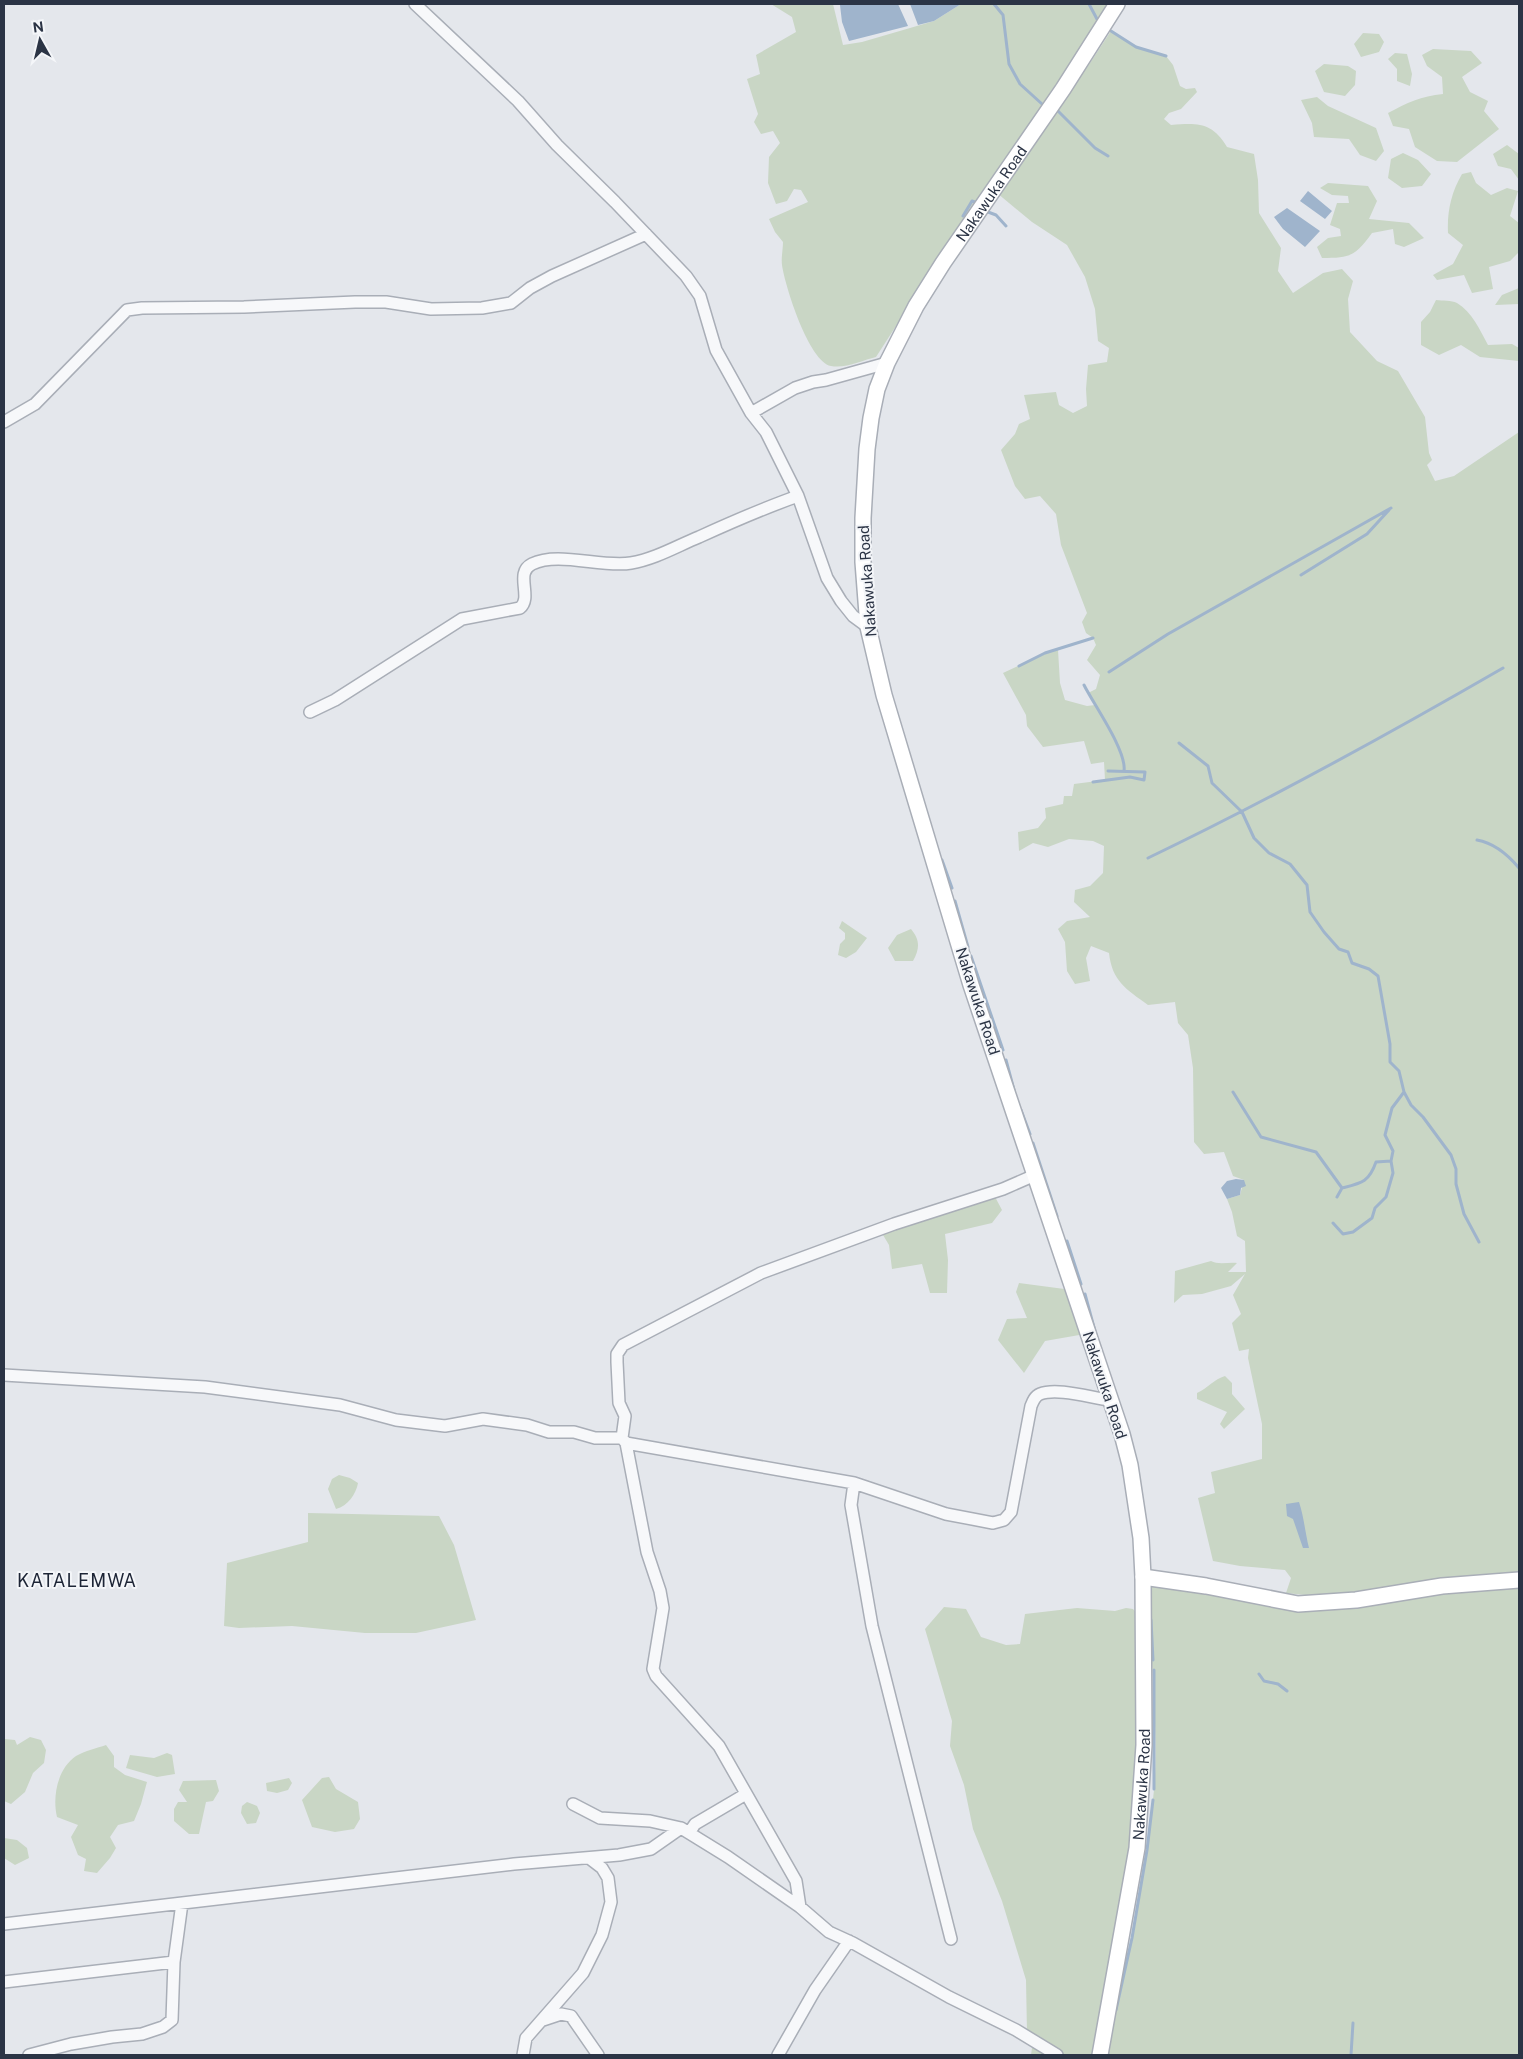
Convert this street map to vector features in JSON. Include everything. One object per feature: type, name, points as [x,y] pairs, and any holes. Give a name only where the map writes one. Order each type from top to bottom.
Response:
[{"type":"main road","name":"Nakawuka Road","points":[[1100,2055],[1137,1848],[1144,1744],[1143,1577],[1137,1508],[1122,1434],[969,978],[884,695],[868,627],[863,553],[867,449],[877,389],[887,363],[916,306],[1063,89],[1117,4]]},
{"type":"main road","points":[[1143,1577],[1206,1586],[1298,1604],[1356,1600],[1442,1586],[1519,1580]]},
{"type":"street","points":[[415,4],[494,78],[557,145],[670,257],[686,276],[700,296],[716,350],[751,413],[766,432],[798,496],[827,578],[853,616],[868,627]]},
{"type":"street","points":[[4,422],[35,404],[127,310],[356,302],[386,302],[430,309],[482,308],[511,303],[530,288],[552,276],[646,234]]},
{"type":"street","points":[[751,413],[796,388],[887,363]]},
{"type":"street","points":[[310,712],[334,700],[462,619],[520,608],[524,602],[524,574],[526,569],[532,564],[553,560],[608,564],[636,562],[798,496]]},
{"type":"street","points":[[800,1907],[796,1881],[719,1746],[656,1676],[653,1669],[663,1608],[660,1591],[647,1552],[624,1440],[625,1416],[619,1403],[617,1354],[623,1344],[760,1273],[894,1224],[1003,1190],[1036,1175]]},
{"type":"street","points":[[4,1375],[206,1387],[340,1405],[396,1420],[445,1426],[483,1419],[514,1422],[549,1432],[574,1432],[595,1438],[624,1440],[854,1483],[946,1514],[993,1523],[1007,1517],[1011,1512],[1031,1406],[1036,1397],[1045,1393],[1056,1393],[1110,1400]]},
{"type":"street","points":[[854,1483],[851,1505],[872,1626],[951,1939]]},
{"type":"street","points":[[4,1924],[514,1864],[589,1858],[651,1849],[746,1794]]},
{"type":"street","points":[[574,1804],[600,1818],[650,1821],[685,1831],[728,1857],[800,1907],[829,1932],[949,1997],[1016,2030],[1057,2055]]},
{"type":"street","points":[[605,1873],[606,1864],[614,1855]]},
{"type":"street","points":[[523,2055],[526,2038],[583,1973],[602,1935],[611,1902],[608,1878],[602,1868],[589,1858]]},
{"type":"street","points":[[30,2055],[72,2050],[142,2034],[163,2027],[172,2020],[174,1962],[182,1903]]},
{"type":"street","points":[[778,2055],[815,1990],[848,1941]]},
{"type":"street","points":[[4,1982],[174,1962]]},
{"type":"street","points":[[541,2021],[561,2014],[571,2016],[598,2055]]},
{"type":"green space","points":[[771,4],[833,4],[843,45],[862,42],[934,21],[961,4],[1108,4],[1060,80],[956,233],[876,357],[848,365],[831,366],[823,361],[814,351],[799,322],[784,275],[782,262],[783,242],[775,232],[769,219],[808,202],[801,190],[794,189],[787,201],[776,204],[768,183],[769,157],[780,143],[773,131],[761,134],[754,122],[758,114],[747,79],[760,74],[756,55],[796,32],[792,17]]},
{"type":"green space","points":[[1111,31],[1136,47],[1166,56],[1173,65],[1180,86],[1186,89],[1195,88],[1197,92],[1181,109],[1169,113],[1164,119],[1171,125],[1197,124],[1204,126],[1216,133],[1227,147],[1254,154],[1258,180],[1259,213],[1281,248],[1278,271],[1293,293],[1323,273],[1342,269],[1353,281],[1348,299],[1350,332],[1377,361],[1398,371],[1425,417],[1429,453],[1432,460],[1427,465],[1435,481],[1454,476],[1519,432],[1519,1575],[1359,1594],[1315,1596],[1286,1593],[1291,1578],[1285,1570],[1240,1566],[1213,1561],[1198,1498],[1215,1493],[1211,1472],[1262,1459],[1262,1424],[1248,1358],[1249,1349],[1239,1351],[1232,1323],[1241,1314],[1233,1295],[1245,1274],[1231,1286],[1202,1294],[1183,1295],[1174,1303],[1175,1271],[1211,1261],[1237,1263],[1228,1272],[1246,1272],[1245,1241],[1237,1236],[1227,1199],[1240,1195],[1244,1180],[1233,1176],[1224,1152],[1204,1154],[1194,1142],[1193,1068],[1188,1035],[1178,1023],[1175,1002],[1148,1005],[1121,984],[1113,971],[1109,953],[1091,946],[1086,958],[1090,981],[1075,984],[1067,971],[1065,942],[1058,929],[1067,921],[1090,917],[1074,902],[1075,890],[1090,886],[1103,873],[1104,846],[1093,841],[1069,839],[1048,847],[1033,843],[1019,851],[1018,832],[1038,828],[1046,818],[1045,808],[1063,804],[1064,796],[1072,796],[1074,784],[1105,780],[1104,762],[1091,764],[1084,741],[1043,747],[1027,726],[1026,715],[1003,673],[1037,657],[1058,650],[1060,683],[1065,700],[1087,706],[1095,705],[1088,693],[1096,689],[1100,675],[1087,660],[1096,645],[1093,638],[1086,633],[1082,622],[1087,613],[1061,545],[1056,514],[1040,496],[1025,499],[1015,486],[1001,450],[1015,434],[1019,424],[1030,419],[1024,395],[1056,392],[1059,405],[1073,413],[1087,406],[1088,365],[1107,362],[1109,348],[1098,341],[1095,309],[1085,277],[1067,245],[1032,222],[997,193]]},
{"type":"green space","points":[[1363,33],[1379,34],[1384,42],[1379,52],[1361,57],[1354,44]]},
{"type":"green space","points":[[1433,49],[1471,51],[1482,63],[1462,77],[1470,92],[1488,101],[1484,111],[1499,129],[1457,162],[1437,161],[1415,147],[1409,129],[1393,126],[1388,113],[1414,100],[1443,94],[1442,77],[1427,66],[1422,55]]},
{"type":"green space","points":[[1395,53],[1407,54],[1412,74],[1410,86],[1397,81],[1397,69],[1388,59]]},
{"type":"green space","points":[[1324,64],[1348,66],[1356,71],[1355,85],[1345,96],[1324,92],[1315,71]]},
{"type":"green space","points":[[1317,97],[1328,106],[1376,128],[1384,151],[1376,161],[1360,155],[1349,139],[1314,137],[1312,123],[1301,100]]},
{"type":"green space","points":[[1507,145],[1519,154],[1519,180],[1511,169],[1498,166],[1493,154]]},
{"type":"green space","points":[[1403,153],[1418,160],[1431,174],[1422,186],[1402,188],[1388,178],[1391,159]]},
{"type":"green space","points":[[1471,172],[1476,183],[1491,195],[1507,188],[1518,191],[1510,216],[1519,223],[1519,252],[1510,261],[1489,267],[1493,289],[1472,293],[1464,275],[1437,280],[1433,275],[1453,264],[1463,245],[1448,233],[1448,218],[1452,195],[1458,181],[1462,174]]},
{"type":"green space","points":[[1328,183],[1368,186],[1377,201],[1369,219],[1409,223],[1424,238],[1404,247],[1395,244],[1393,229],[1372,233],[1361,247],[1352,254],[1322,258],[1317,247],[1328,238],[1341,236],[1340,229],[1330,225],[1337,203],[1349,203],[1348,196],[1332,195],[1320,188]]},
{"type":"green space","points":[[1519,288],[1519,304],[1495,305],[1502,295]]},
{"type":"green space","points":[[1436,300],[1452,301],[1467,311],[1488,345],[1512,344],[1519,348],[1519,361],[1480,357],[1461,345],[1439,355],[1421,345],[1421,322],[1430,312]]},
{"type":"green space","points":[[842,921],[867,938],[856,952],[846,958],[838,955],[840,944],[845,939],[845,933],[839,928]]},
{"type":"green space","points":[[911,929],[918,944],[913,961],[895,961],[888,948],[897,935]]},
{"type":"green space","points":[[994,1195],[1002,1210],[992,1223],[945,1234],[948,1260],[947,1293],[930,1293],[922,1264],[892,1269],[889,1245],[880,1230]]},
{"type":"green space","points":[[1019,1283],[1072,1290],[1085,1334],[1045,1341],[1024,1373],[998,1340],[1007,1319],[1027,1318],[1016,1292]]},
{"type":"green space","points":[[1225,1376],[1232,1383],[1232,1394],[1245,1409],[1224,1429],[1220,1424],[1227,1412],[1197,1399],[1197,1393]]},
{"type":"green space","points":[[339,1475],[350,1478],[358,1483],[351,1499],[336,1509],[328,1489],[332,1479]]},
{"type":"green space","points":[[308,1513],[439,1516],[454,1545],[476,1620],[416,1633],[365,1633],[292,1626],[239,1628],[224,1626],[227,1563],[308,1542]]},
{"type":"green space","points":[[1152,1585],[1162,1585],[1282,1607],[1519,1585],[1519,2055],[1107,2055],[1139,1900],[1154,1790],[1154,1684],[1149,1607]]},
{"type":"green space","points":[[944,1607],[966,1609],[981,1637],[1006,1645],[1020,1644],[1025,1614],[1077,1608],[1115,1611],[1126,1608],[1133,1609],[1137,1614],[1138,1779],[1127,1863],[1094,2055],[1031,2055],[1032,2048],[1043,2044],[1027,2033],[1026,1980],[1002,1901],[973,1829],[964,1785],[950,1746],[952,1721],[925,1629]]},
{"type":"green space","points":[[30,1737],[41,1740],[46,1750],[44,1763],[33,1773],[25,1792],[11,1804],[4,1801],[4,1742],[5,1739],[15,1740],[17,1745]]},
{"type":"green space","points":[[106,1745],[114,1756],[114,1767],[125,1775],[147,1782],[134,1821],[118,1825],[110,1837],[116,1848],[97,1873],[84,1871],[86,1859],[78,1855],[71,1837],[78,1825],[57,1817],[55,1800],[61,1775],[70,1761],[80,1754]]},
{"type":"green space","points":[[167,1753],[172,1755],[175,1774],[157,1777],[126,1768],[130,1755],[154,1758]]},
{"type":"green space","points":[[329,1777],[336,1789],[358,1802],[360,1819],[354,1829],[335,1832],[312,1827],[302,1800],[322,1778]]},
{"type":"green space","points":[[289,1778],[292,1783],[288,1790],[277,1793],[267,1791],[266,1783]]},
{"type":"green space","points":[[216,1780],[219,1791],[213,1801],[206,1802],[199,1834],[189,1834],[174,1821],[174,1809],[178,1802],[187,1802],[179,1790],[183,1781]]},
{"type":"green space","points":[[247,1802],[257,1806],[260,1813],[256,1823],[247,1824],[241,1813],[242,1806]]},
{"type":"green space","points":[[4,1838],[17,1840],[27,1848],[29,1858],[15,1865],[4,1858]]},
{"type":"water","points":[[898,4],[908,26],[849,41],[842,22],[840,5]]},
{"type":"water","points":[[910,4],[961,4],[934,21],[918,25]]},
{"type":"water","points":[[1308,191],[1332,211],[1325,219],[1300,201]]},
{"type":"water","points":[[1287,208],[1320,231],[1305,247],[1283,229],[1274,217]]},
{"type":"water","points":[[1244,1180],[1246,1186],[1241,1188],[1240,1195],[1227,1199],[1221,1188],[1227,1181]]},
{"type":"water","points":[[1299,1502],[1309,1548],[1303,1548],[1293,1519],[1287,1516],[1286,1504]]},
{"type":"waterway","points":[[994,4],[1003,15],[1009,64],[1020,84],[1042,104]]},
{"type":"waterway","points":[[1089,4],[1098,21]]},
{"type":"waterway","points":[[1111,31],[1136,47],[1166,56]]},
{"type":"waterway","points":[[1057,110],[1095,148],[1108,156]]},
{"type":"waterway","points":[[963,216],[972,201],[978,203]]},
{"type":"waterway","points":[[988,212],[996,215],[1006,226]]},
{"type":"waterway","points":[[1109,672],[1168,634],[1391,508]]},
{"type":"waterway","points":[[1301,575],[1367,534],[1389,510]]},
{"type":"waterway","points":[[1019,666],[1045,653],[1093,638]]},
{"type":"waterway","points":[[1148,858],[1327,766],[1503,668]]},
{"type":"waterway","points":[[1084,685],[1115,740],[1124,762],[1124,771]]},
{"type":"waterway","points":[[1179,743],[1208,766],[1212,783],[1242,812],[1254,838],[1269,853],[1290,864],[1307,885],[1310,912],[1324,932],[1339,949],[1348,952],[1352,963],[1369,969],[1378,976],[1390,1044],[1390,1062],[1399,1071],[1404,1092],[1411,1105],[1423,1117],[1451,1155],[1456,1169],[1456,1184],[1464,1214],[1479,1242]]},
{"type":"waterway","points":[[1093,782],[1130,777],[1144,780],[1145,772],[1108,771]]},
{"type":"waterway","points":[[1477,840],[1501,851],[1519,868]]},
{"type":"waterway","points":[[942,860],[952,888]]},
{"type":"waterway","points":[[955,901],[968,947]]},
{"type":"waterway","points":[[971,956],[1003,1050]]},
{"type":"waterway","points":[[1006,1060],[1014,1090]]},
{"type":"waterway","points":[[1233,1092],[1261,1137],[1316,1152],[1342,1188]]},
{"type":"waterway","points":[[1337,1197],[1342,1188],[1364,1181],[1371,1174],[1376,1162],[1391,1161],[1393,1151],[1385,1135],[1392,1108],[1404,1092]]},
{"type":"waterway","points":[[1021,1110],[1030,1134]]},
{"type":"waterway","points":[[1033,1143],[1057,1216]]},
{"type":"waterway","points":[[1333,1223],[1343,1234],[1353,1232],[1372,1218],[1375,1208],[1386,1197],[1393,1173],[1391,1161]]},
{"type":"waterway","points":[[1067,1241],[1081,1284]]},
{"type":"waterway","points":[[1085,1294],[1096,1335]]},
{"type":"waterway","points":[[1151,1620],[1153,1660]]},
{"type":"waterway","points":[[1154,1670],[1154,1789]]},
{"type":"waterway","points":[[1259,1674],[1264,1681],[1278,1684],[1287,1691]]},
{"type":"waterway","points":[[1116,2010],[1132,1938],[1147,1850],[1153,1800]]},
{"type":"waterway","points":[[1351,2055],[1353,2023]]},
{"type":"district","name":"KATALEMWA","points":[[77,1580]]}]
